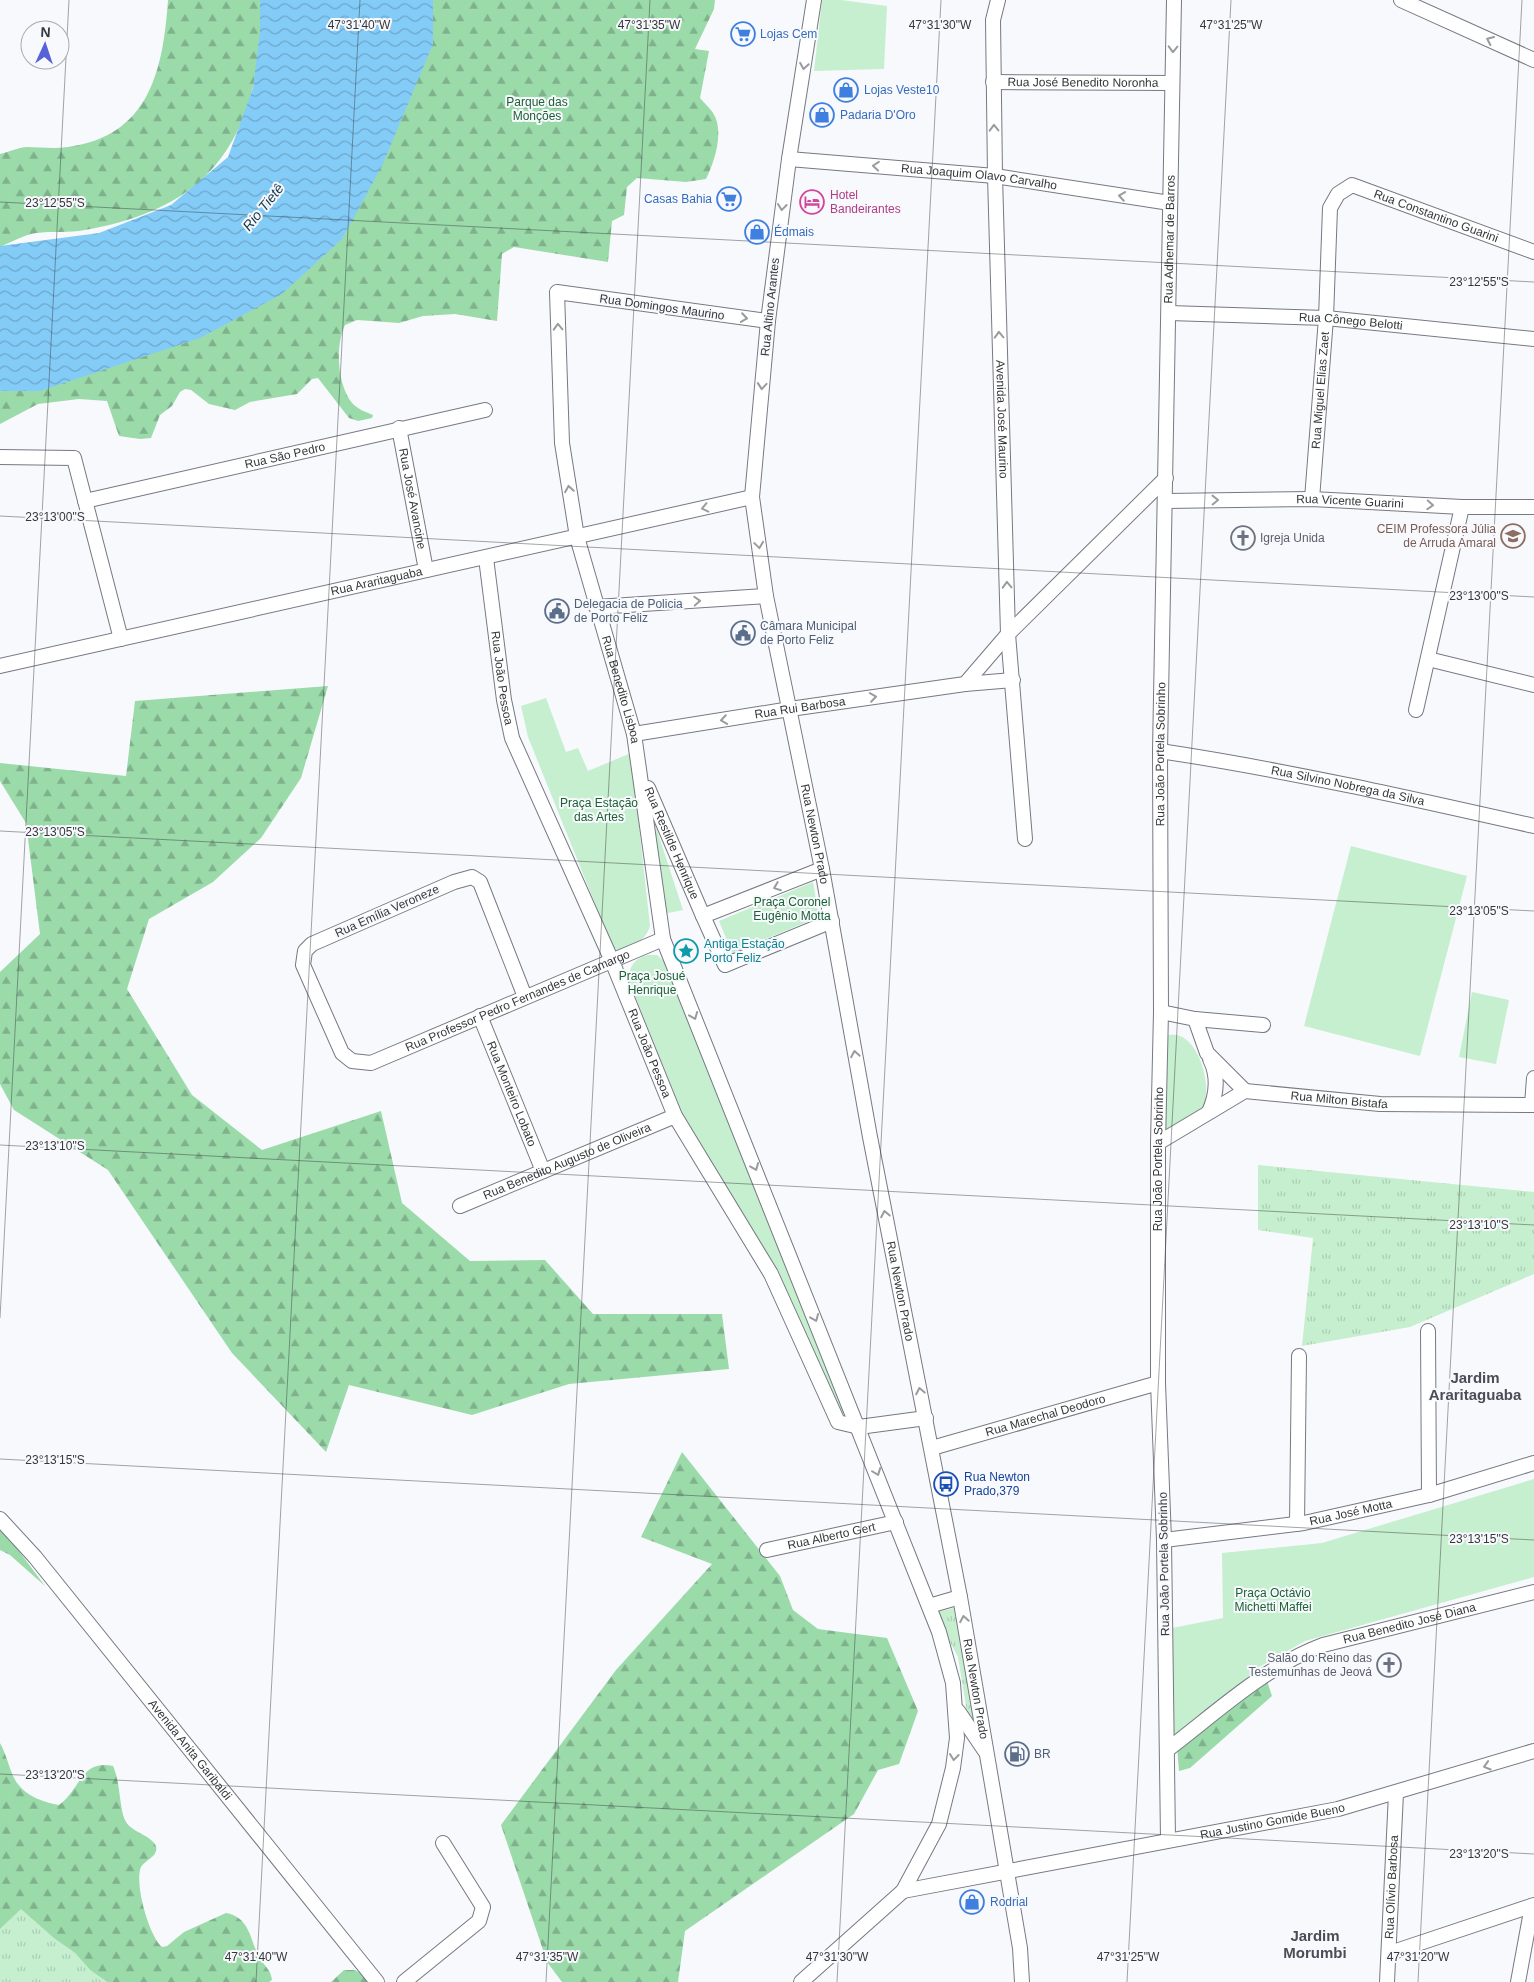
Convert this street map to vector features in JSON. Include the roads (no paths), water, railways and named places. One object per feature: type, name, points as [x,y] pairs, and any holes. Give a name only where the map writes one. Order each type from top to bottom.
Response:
[{"type":"street","name":"Rua Altino Arantes","points":[[766,596],[752,497],[768,321],[789,159],[814,0]]},
{"type":"street","name":"Avenida José Maurino","points":[[998,0],[993,20],[995,176],[1008,634],[1025,839]]},
{"type":"street","name":"Rua Adhemar de Barros","points":[[1166,478],[1174,0]]},
{"type":"street","points":[[1401,0],[1534,60]]},
{"type":"street","name":"Rua José Benedito Noronha","points":[[994,82],[1172,83]]},
{"type":"street","name":"Rua Joaquim Olavo Carvalho","points":[[789,159],[995,176],[1170,203]]},
{"type":"street","name":"Rua Constantino Guarini","points":[[1338,194],[1352,185],[1534,252]]},
{"type":"street","name":"Rua Miguel Elias Zaet","points":[[1312,499],[1326,318],[1330,208],[1338,194]]},
{"type":"street","name":"Rua Domingos Maurino","points":[[557,292],[768,321]]},
{"type":"street","name":"Rua Benedito Lisboa","points":[[557,292],[562,443],[577,537],[634,734],[664,938],[929,1606],[948,1659],[956,1708]]},
{"type":"street","name":"Rua Cônego Belotti","points":[[1169,313],[1326,318],[1534,339]]},
{"type":"street","name":"Rua São Pedro","points":[[85,501],[399,428],[485,410]]},
{"type":"street","name":"Rua José Avancine","points":[[399,428],[426,570]]},
{"type":"street","points":[[0,457],[74,458],[121,639]]},
{"type":"street","points":[[965,684],[1008,634],[1166,478]]},
{"type":"street","name":"Rua João Portela Sobrinho","points":[[1166,478],[1160,751],[1161,1012],[1158,1143],[1158,1383],[1164,1540],[1168,1840]]},
{"type":"street","name":"Rua Araritaguaba","points":[[0,666],[752,497]]},
{"type":"street","name":"Rua Vicente Guarini","points":[[1166,501],[1312,499],[1462,507],[1534,507]]},
{"type":"street","points":[[1416,710],[1462,507]]},
{"type":"street","name":"Rua João Pessoa","points":[[486,558],[504,700],[512,738],[612,960],[676,1116],[770,1274],[838,1422],[859,1427]]},
{"type":"street","points":[[596,607],[766,596]]},
{"type":"street","name":"Rua Newton Prado","points":[[766,596],[822,869],[870,1137],[960,1597],[1020,1948],[1022,1982]]},
{"type":"street","points":[[1428,659],[1534,685]]},
{"type":"street","name":"Rua Rui Barbosa","points":[[634,734],[790,709],[965,684],[1012,680]]},
{"type":"street","name":"Rua Silvino Nobrega da Silva","points":[[1160,751],[1238,763],[1336,782],[1534,826]]},
{"type":"street","name":"Rua Restilde Henrique","points":[[641,772],[703,916]]},
{"type":"street","points":[[822,869],[703,916],[725,965],[832,921]]},
{"type":"street","name":"Rua Emília Veroneze","points":[[371,1063],[352,1062],[342,1053],[303,965],[305,951],[321,940],[454,882],[472,877],[480,882],[525,997]]},
{"type":"street","name":"Rua Professor Pedro Fernandes de Camargo","points":[[371,1063],[664,938]]},
{"type":"street","points":[[1161,1012],[1195,1019],[1263,1025]]},
{"type":"street","name":"Rua Monteiro Lobato","points":[[480,1016],[543,1172]]},
{"type":"street","points":[[1195,1019],[1207,1053],[1216,1070],[1216,1094],[1209,1112]]},
{"type":"street","points":[[1158,1143],[1245,1091],[1207,1053]]},
{"type":"street","points":[[1533,1105],[1534,1078]]},
{"type":"street","name":"Rua Milton Bistafa","points":[[1245,1091],[1380,1104],[1533,1105]]},
{"type":"street","name":"Rua Benedito Augusto de Oliveira","points":[[460,1206],[676,1116]]},
{"type":"street","points":[[1428,1331],[1429,1494]]},
{"type":"street","points":[[1297,1524],[1299,1356]]},
{"type":"street","name":"Rua Marechal Deodoro","points":[[932,1448],[1158,1383]]},
{"type":"street","points":[[859,1427],[926,1418]]},
{"type":"street","name":"Rua José Motta","points":[[1164,1540],[1297,1524],[1429,1494],[1534,1463]]},
{"type":"street","name":"Avenida Anita Garibaldi","points":[[0,1519],[35,1557],[377,1982]]},
{"type":"street","name":"Rua Alberto Gert","points":[[767,1550],[896,1522]]},
{"type":"street","name":"Rua Benedito José Diana","points":[[1167,1750],[1279,1664],[1301,1653],[1323,1645],[1534,1592]]},
{"type":"street","points":[[929,1606],[960,1597]]},
{"type":"street","points":[[956,1708],[965,1725],[986,1753]]},
{"type":"street","points":[[801,1982],[904,1891],[939,1824],[947,1797],[957,1738],[956,1708]]},
{"type":"street","name":"Rua Justino Gomide Bueno","points":[[904,1891],[1338,1809],[1534,1751]]},
{"type":"street","name":"Rua Olívio Barbosa","points":[[1387,1982],[1390,1953],[1396,1793]]},
{"type":"street","points":[[404,1982],[479,1921],[483,1907],[443,1842]]},
{"type":"street","points":[[1390,1953],[1533,1905],[1518,1982]]},
{"type":"water","name":"Rio Tietê","points":[[260,0],[433,0],[433,44],[382,166],[342,239],[282,294],[200,338],[40,391],[0,391],[0,246],[99,233],[171,205],[228,157],[253,88],[260,32]]},
{"type":"place","name":"Lojas Cem","points":[[743,34]]},
{"type":"place","name":"Lojas Veste10","points":[[846,90]]},
{"type":"place","name":"Padaria D'Oro","points":[[822,115]]},
{"type":"place","name":"Casas Bahia","points":[[729,199]]},
{"type":"place","name":"Hotel Bandeirantes","points":[[812,202]]},
{"type":"place","name":"Édmais","points":[[757,232]]},
{"type":"place","name":"CEIM Professora Júlia de Arruda Amaral","points":[[1513,536]]},
{"type":"place","name":"Igreja Unida","points":[[1243,538]]},
{"type":"place","name":"Delegacia de Policia de Porto Feliz","points":[[557,611]]},
{"type":"place","name":"Câmara Municipal de Porto Feliz","points":[[743,633]]},
{"type":"place","name":"Antiga Estação Porto Feliz","points":[[686,951]]},
{"type":"place","name":"Rua Newton Prado,379","points":[[946,1484]]},
{"type":"place","name":"Salão do Reino das Testemunhas de Jeová","points":[[1389,1665]]},
{"type":"place","name":"BR","points":[[1017,1754]]},
{"type":"place","name":"Rodrial","points":[[972,1902]]},
{"type":"district","name":"Jardim Araritaguaba","points":[[1475,1386]]},
{"type":"district","name":"Jardim Morumbi","points":[[1315,1944]]},
{"type":"park label","name":"Parque das Monções","points":[[537,109]]},
{"type":"park label","name":"Praça Estação das Artes","points":[[599,810]]},
{"type":"park label","name":"Praça Coronel Eugênio Motta","points":[[792,909]]},
{"type":"park label","name":"Praça Josué Henrique","points":[[652,983]]},
{"type":"park label","name":"Praça Octávio Michetti Maffei","points":[[1273,1600]]}]
